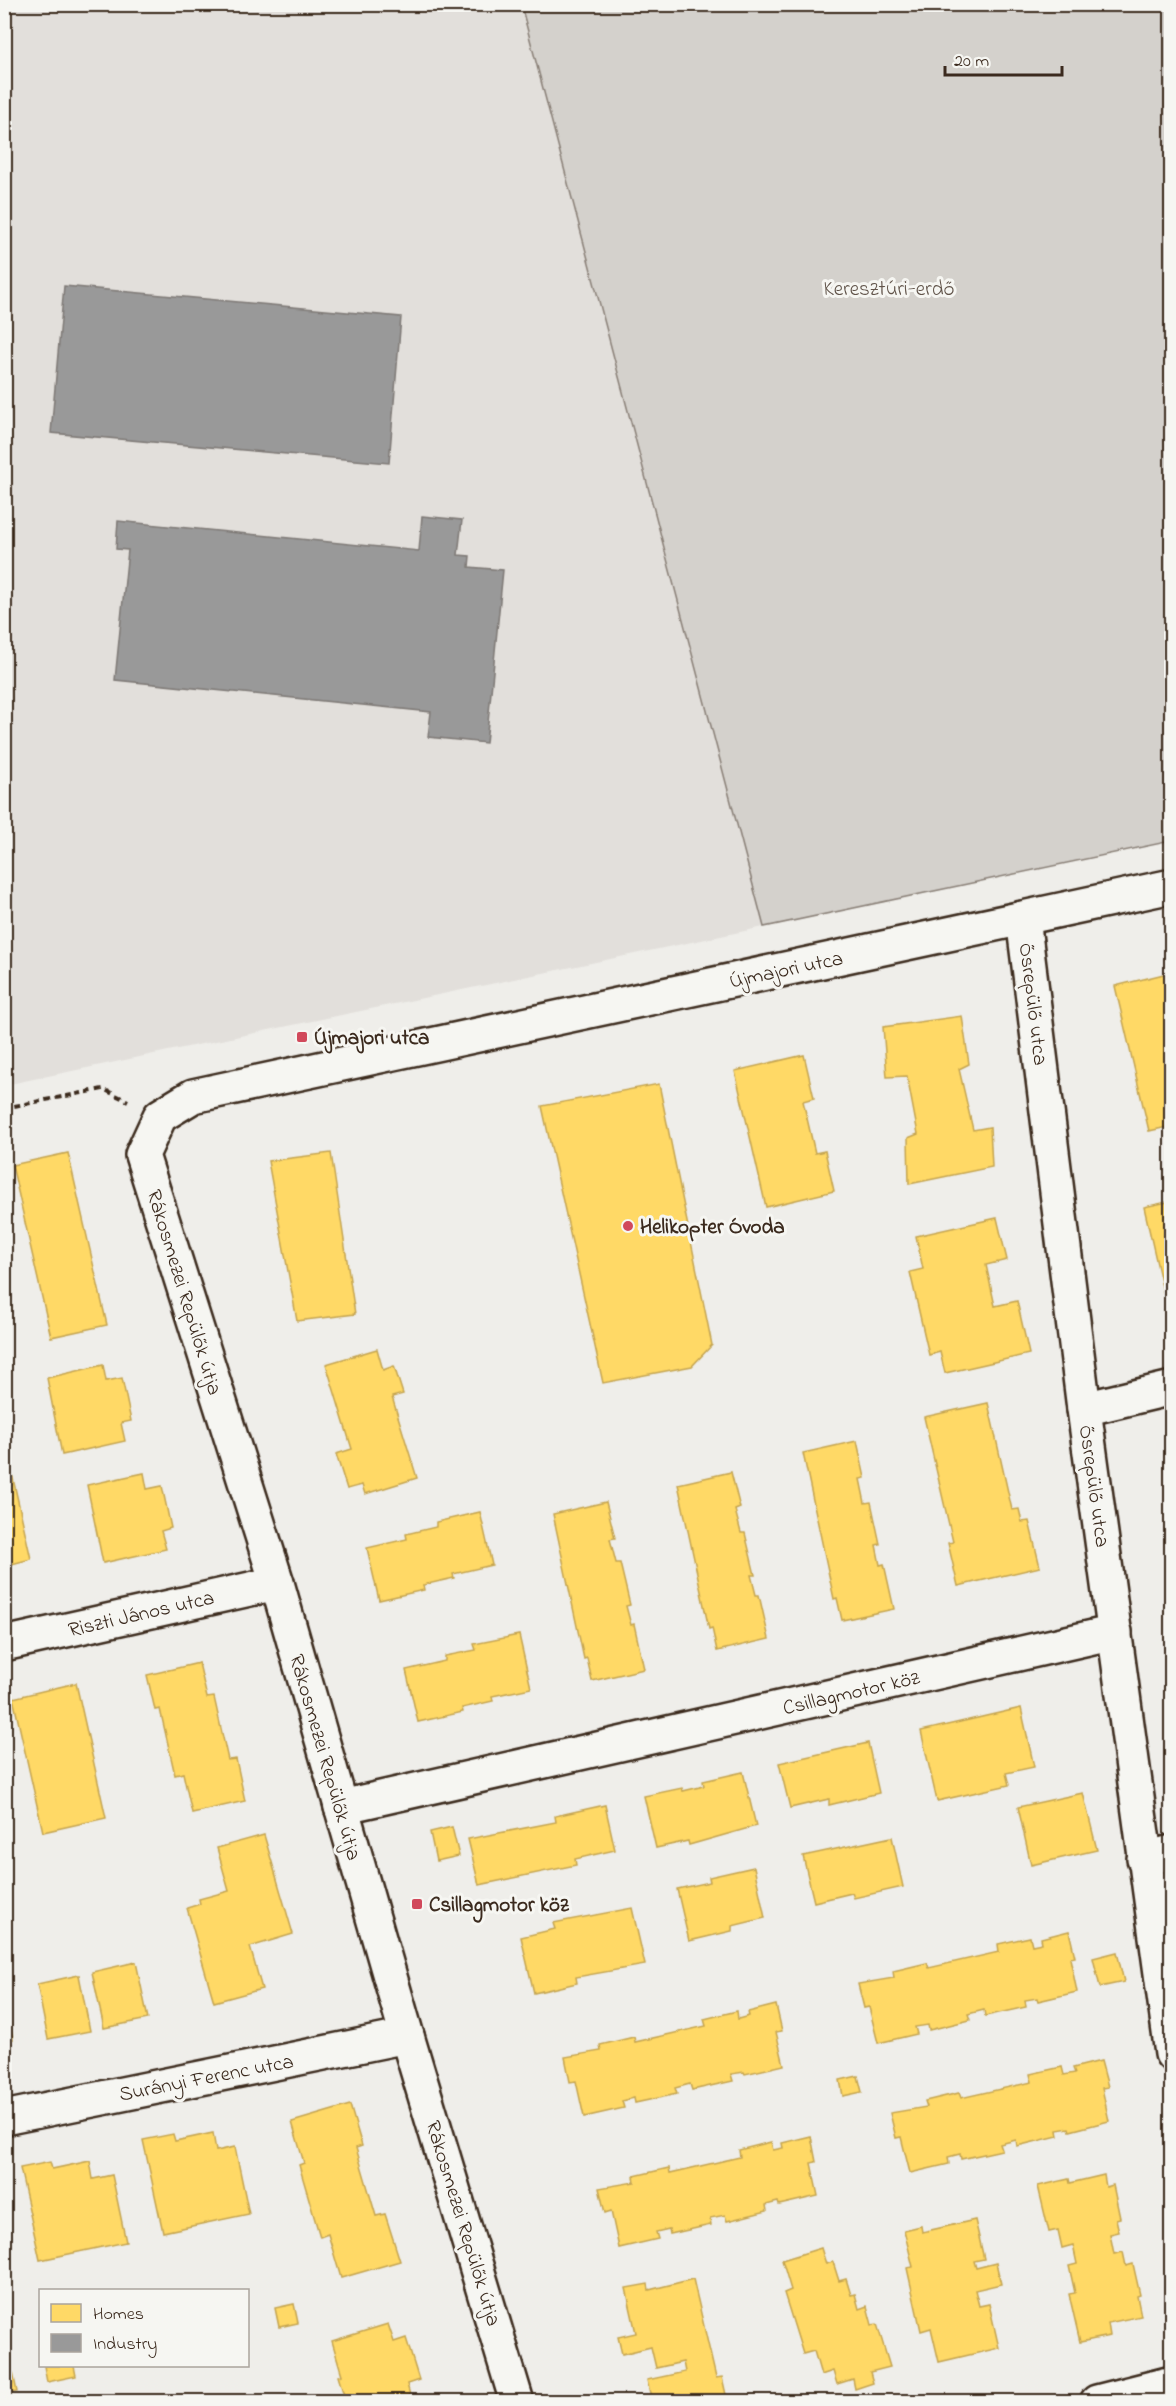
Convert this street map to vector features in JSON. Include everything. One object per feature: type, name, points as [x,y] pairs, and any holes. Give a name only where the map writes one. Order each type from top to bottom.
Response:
[{"type":"street","name":"Újmajori utca","points":[[160,1116],[193,1096],[1172,886]]},
{"type":"street","name":"Ősrepülő utca","points":[[1023,918],[1084,1409],[1115,1632],[1158,1856],[1172,2054]]},
{"type":"street","name":"Rákosmezei Repülők útja","points":[[160,1116],[142,1155],[277,1583],[407,2036],[517,2402]]},
{"type":"street","points":[[1084,1409],[1172,1388]]},
{"type":"street","name":"Riszti János utca","points":[[4,1644],[277,1583]]},
{"type":"street","name":"Csillagmotor köz","points":[[341,1807],[1115,1632]]},
{"type":"street","name":"Surányi Ferenc utca","points":[[4,2118],[407,2036]]},
{"type":"street","points":[[1097,2402],[1172,2383]]},
{"type":"path","points":[[4,1108],[103,1089],[160,1116]]},
{"type":"shaded area","points":[[5,5],[521,5],[764,927],[5,1085]]},
{"type":"green space","name":"Keresztúri-erdő","points":[[521,5],[1171,5],[1171,841],[764,927]]},
{"type":"building: Homes","points":[[1172,972],[1172,1126],[1149,1131],[1115,986]]},
{"type":"building: Homes","points":[[962,1016],[969,1064],[959,1069],[973,1130],[990,1127],[992,1167],[909,1184],[908,1138],[918,1134],[907,1076],[887,1077],[883,1027]]},
{"type":"building: Homes","points":[[804,1055],[814,1098],[803,1101],[815,1153],[825,1151],[834,1191],[766,1207],[735,1071]]},
{"type":"building: Homes","name":"Helikopter Óvoda","points":[[659,1084],[712,1345],[692,1366],[603,1383],[542,1106]]},
{"type":"building: Homes","points":[[68,1153],[107,1325],[51,1337],[12,1165]]},
{"type":"building: Homes","points":[[331,1153],[355,1314],[297,1321],[268,1161]]},
{"type":"building: Homes","points":[[1172,1201],[1172,1303],[1166,1304],[1144,1207]]},
{"type":"building: Homes","points":[[997,1218],[1007,1260],[986,1265],[995,1306],[1017,1301],[1029,1354],[945,1373],[940,1352],[929,1355],[910,1272],[923,1269],[916,1236]]},
{"type":"building: Homes","points":[[377,1349],[383,1370],[394,1366],[403,1394],[392,1397],[417,1478],[365,1494],[362,1485],[347,1489],[336,1454],[352,1449],[326,1364]]},
{"type":"building: Homes","points":[[103,1365],[106,1381],[122,1378],[131,1421],[121,1423],[125,1441],[62,1455],[47,1378]]},
{"type":"building: Homes","points":[[988,1403],[1012,1510],[1019,1509],[1022,1522],[1029,1521],[1040,1567],[958,1586],[948,1543],[953,1542],[924,1417]]},
{"type":"building: Homes","points":[[857,1441],[865,1478],[860,1479],[865,1503],[871,1502],[880,1544],[876,1545],[880,1565],[884,1564],[894,1609],[842,1620],[837,1598],[834,1599],[803,1453]]},
{"type":"building: Homes","points":[[731,1472],[740,1508],[735,1510],[741,1533],[745,1533],[755,1575],[751,1575],[756,1595],[759,1595],[769,1639],[717,1651],[712,1628],[709,1629],[678,1484]]},
{"type":"building: Homes","points":[[144,1473],[147,1489],[162,1486],[171,1528],[161,1531],[166,1549],[103,1563],[87,1485]]},
{"type":"building: Homes","points":[[12,1474],[31,1559],[4,1566],[4,1476]]},
{"type":"building: Homes","points":[[606,1502],[615,1538],[610,1539],[616,1563],[620,1563],[630,1605],[626,1606],[631,1625],[634,1624],[644,1669],[592,1681],[587,1658],[584,1659],[553,1514]]},
{"type":"building: Homes","points":[[480,1512],[492,1565],[453,1574],[454,1578],[423,1585],[424,1590],[379,1600],[367,1548],[407,1539],[406,1534],[436,1527],[436,1522]]},
{"type":"building: Homes","points":[[519,1635],[531,1688],[492,1696],[493,1701],[462,1708],[463,1712],[418,1722],[406,1670],[445,1661],[445,1656],[476,1650],[474,1644]]},
{"type":"building: Homes","points":[[199,1663],[207,1698],[214,1697],[228,1760],[236,1759],[245,1801],[192,1813],[183,1773],[175,1775],[160,1709],[155,1710],[147,1675]]},
{"type":"building: Homes","points":[[76,1683],[106,1818],[43,1832],[13,1698]]},
{"type":"building: Homes","points":[[1021,1708],[1034,1767],[1006,1773],[1009,1785],[937,1801],[921,1731]]},
{"type":"building: Homes","points":[[868,1743],[879,1793],[829,1805],[829,1799],[790,1808],[779,1763]]},
{"type":"building: Homes","points":[[743,1772],[756,1826],[689,1845],[688,1841],[656,1848],[644,1796],[704,1786],[703,1781]]},
{"type":"building: Homes","points":[[1083,1793],[1097,1850],[1031,1865],[1018,1807]]},
{"type":"building: Homes","points":[[605,1805],[615,1850],[575,1859],[576,1865],[479,1885],[468,1839],[556,1822],[555,1816]]},
{"type":"building: Homes","points":[[452,1827],[459,1856],[436,1861],[430,1832]]},
{"type":"building: Homes","points":[[264,1835],[293,1934],[250,1947],[262,1989],[214,2002],[187,1908],[200,1904],[199,1899],[229,1891],[217,1848]]},
{"type":"building: Homes","points":[[892,1837],[903,1887],[854,1898],[852,1893],[814,1902],[803,1856]]},
{"type":"building: Homes","points":[[754,1867],[765,1918],[732,1926],[732,1931],[689,1941],[677,1889],[710,1882],[709,1877]]},
{"type":"building: Homes","points":[[632,1908],[645,1965],[576,1977],[577,1983],[534,1993],[521,1937],[555,1929],[553,1923]]},
{"type":"building: Homes","points":[[1069,1931],[1075,1957],[1070,1958],[1077,1992],[1038,2001],[1037,1998],[1025,2000],[1026,2007],[985,2016],[984,2010],[968,2014],[970,2020],[929,2030],[928,2025],[915,2027],[917,2034],[878,2043],[869,2007],[864,2008],[858,1984],[894,1978],[893,1971],[927,1963],[929,1968],[999,1952],[998,1944],[1030,1937],[1032,1945],[1042,1943],[1041,1938]]},
{"type":"building: Homes","points":[[1117,1952],[1124,1982],[1100,1987],[1093,1958]]},
{"type":"building: Homes","points":[[136,1962],[148,2019],[104,2028],[92,1972]]},
{"type":"building: Homes","points":[[79,1975],[90,2031],[48,2039],[37,1984]]},
{"type":"building: Homes","points":[[4,1997],[13,2039],[4,2040]]},
{"type":"building: Homes","points":[[776,2005],[782,2031],[776,2032],[784,2065],[745,2074],[744,2072],[731,2074],[733,2081],[692,2090],[690,2084],[675,2088],[677,2094],[635,2103],[634,2098],[622,2101],[624,2108],[584,2117],[576,2081],[570,2082],[565,2057],[601,2051],[600,2045],[634,2037],[635,2042],[706,2026],[704,2019],[737,2011],[738,2019],[749,2016],[748,2012]]},
{"type":"building: Homes","points":[[1101,2061],[1108,2087],[1102,2088],[1109,2121],[1070,2131],[1069,2128],[1057,2130],[1058,2136],[1017,2146],[1016,2140],[1000,2144],[1002,2150],[961,2159],[960,2154],[948,2157],[949,2164],[910,2173],[901,2137],[896,2138],[890,2113],[927,2107],[925,2101],[959,2093],[961,2098],[1032,2082],[1030,2074],[1062,2067],[1064,2075],[1075,2073],[1073,2068]]},
{"type":"building: Homes","points":[[858,2076],[862,2092],[843,2096],[840,2080]]},
{"type":"building: Homes","points":[[350,2105],[362,2146],[356,2148],[376,2216],[385,2214],[400,2261],[341,2278],[328,2234],[320,2237],[299,2165],[304,2163],[292,2122]]},
{"type":"building: Homes","points":[[213,2133],[216,2151],[235,2147],[249,2214],[163,2232],[143,2140],[173,2134],[175,2141]]},
{"type":"building: Homes","points":[[811,2136],[816,2162],[811,2163],[818,2196],[779,2205],[778,2202],[766,2205],[767,2211],[727,2221],[725,2215],[710,2218],[711,2225],[670,2234],[669,2229],[656,2232],[658,2239],[619,2248],[611,2211],[605,2213],[599,2188],[635,2182],[634,2176],[669,2168],[670,2173],[740,2157],[739,2150],[771,2142],[773,2150],[783,2148],[782,2143]]},
{"type":"building: Homes","points":[[90,2161],[93,2179],[112,2175],[126,2242],[40,2260],[20,2168],[50,2162],[52,2169]]},
{"type":"building: Homes","points":[[1104,2175],[1106,2187],[1113,2185],[1120,2218],[1116,2219],[1119,2232],[1110,2234],[1114,2254],[1123,2252],[1126,2266],[1133,2264],[1140,2295],[1137,2296],[1141,2316],[1108,2323],[1110,2336],[1080,2342],[1069,2294],[1075,2293],[1069,2266],[1077,2264],[1073,2245],[1062,2248],[1058,2230],[1049,2232],[1038,2186],[1069,2179],[1070,2183]]},
{"type":"building: Homes","points":[[975,2220],[984,2259],[974,2261],[976,2268],[996,2263],[1001,2284],[975,2290],[979,2306],[989,2304],[999,2348],[939,2362],[931,2328],[921,2331],[907,2268],[913,2267],[904,2230],[921,2226],[922,2232]]},
{"type":"building: Homes","points":[[821,2248],[826,2264],[833,2262],[839,2281],[846,2279],[851,2295],[855,2294],[859,2309],[867,2306],[872,2325],[877,2324],[890,2367],[870,2372],[873,2383],[855,2389],[853,2379],[837,2384],[833,2371],[821,2375],[814,2351],[803,2354],[784,2293],[791,2290],[782,2260]]},
{"type":"building: Homes","points":[[693,2279],[716,2378],[722,2377],[727,2399],[652,2402],[647,2380],[685,2372],[683,2362],[656,2368],[651,2347],[622,2354],[618,2337],[636,2333],[626,2288],[648,2284],[649,2290]]},
{"type":"building: Homes","points":[[294,2304],[298,2323],[279,2327],[275,2308]]},
{"type":"building: Homes","points":[[388,2324],[394,2342],[406,2338],[419,2380],[407,2384],[411,2399],[403,2402],[346,2402],[338,2376],[342,2375],[332,2341]]},
{"type":"building: Homes","points":[[44,2367],[74,2367],[76,2376],[47,2382]]},
{"type":"building: Homes","points":[[13,2373],[17,2392],[4,2394],[4,2375]]},
{"type":"building: Industry","points":[[64,286],[401,317],[389,463],[51,433]]},
{"type":"building: Industry","points":[[422,516],[462,520],[458,555],[470,556],[469,567],[503,570],[486,743],[428,737],[431,712],[115,680],[128,550],[116,549],[118,521],[419,551]]},
{"type":"place","name":"Újmajori utca","points":[[302,1037]]},
{"type":"place","name":"Helikopter Óvoda","points":[[628,1226]]},
{"type":"place","name":"Csillagmotor köz","points":[[417,1904]]}]
